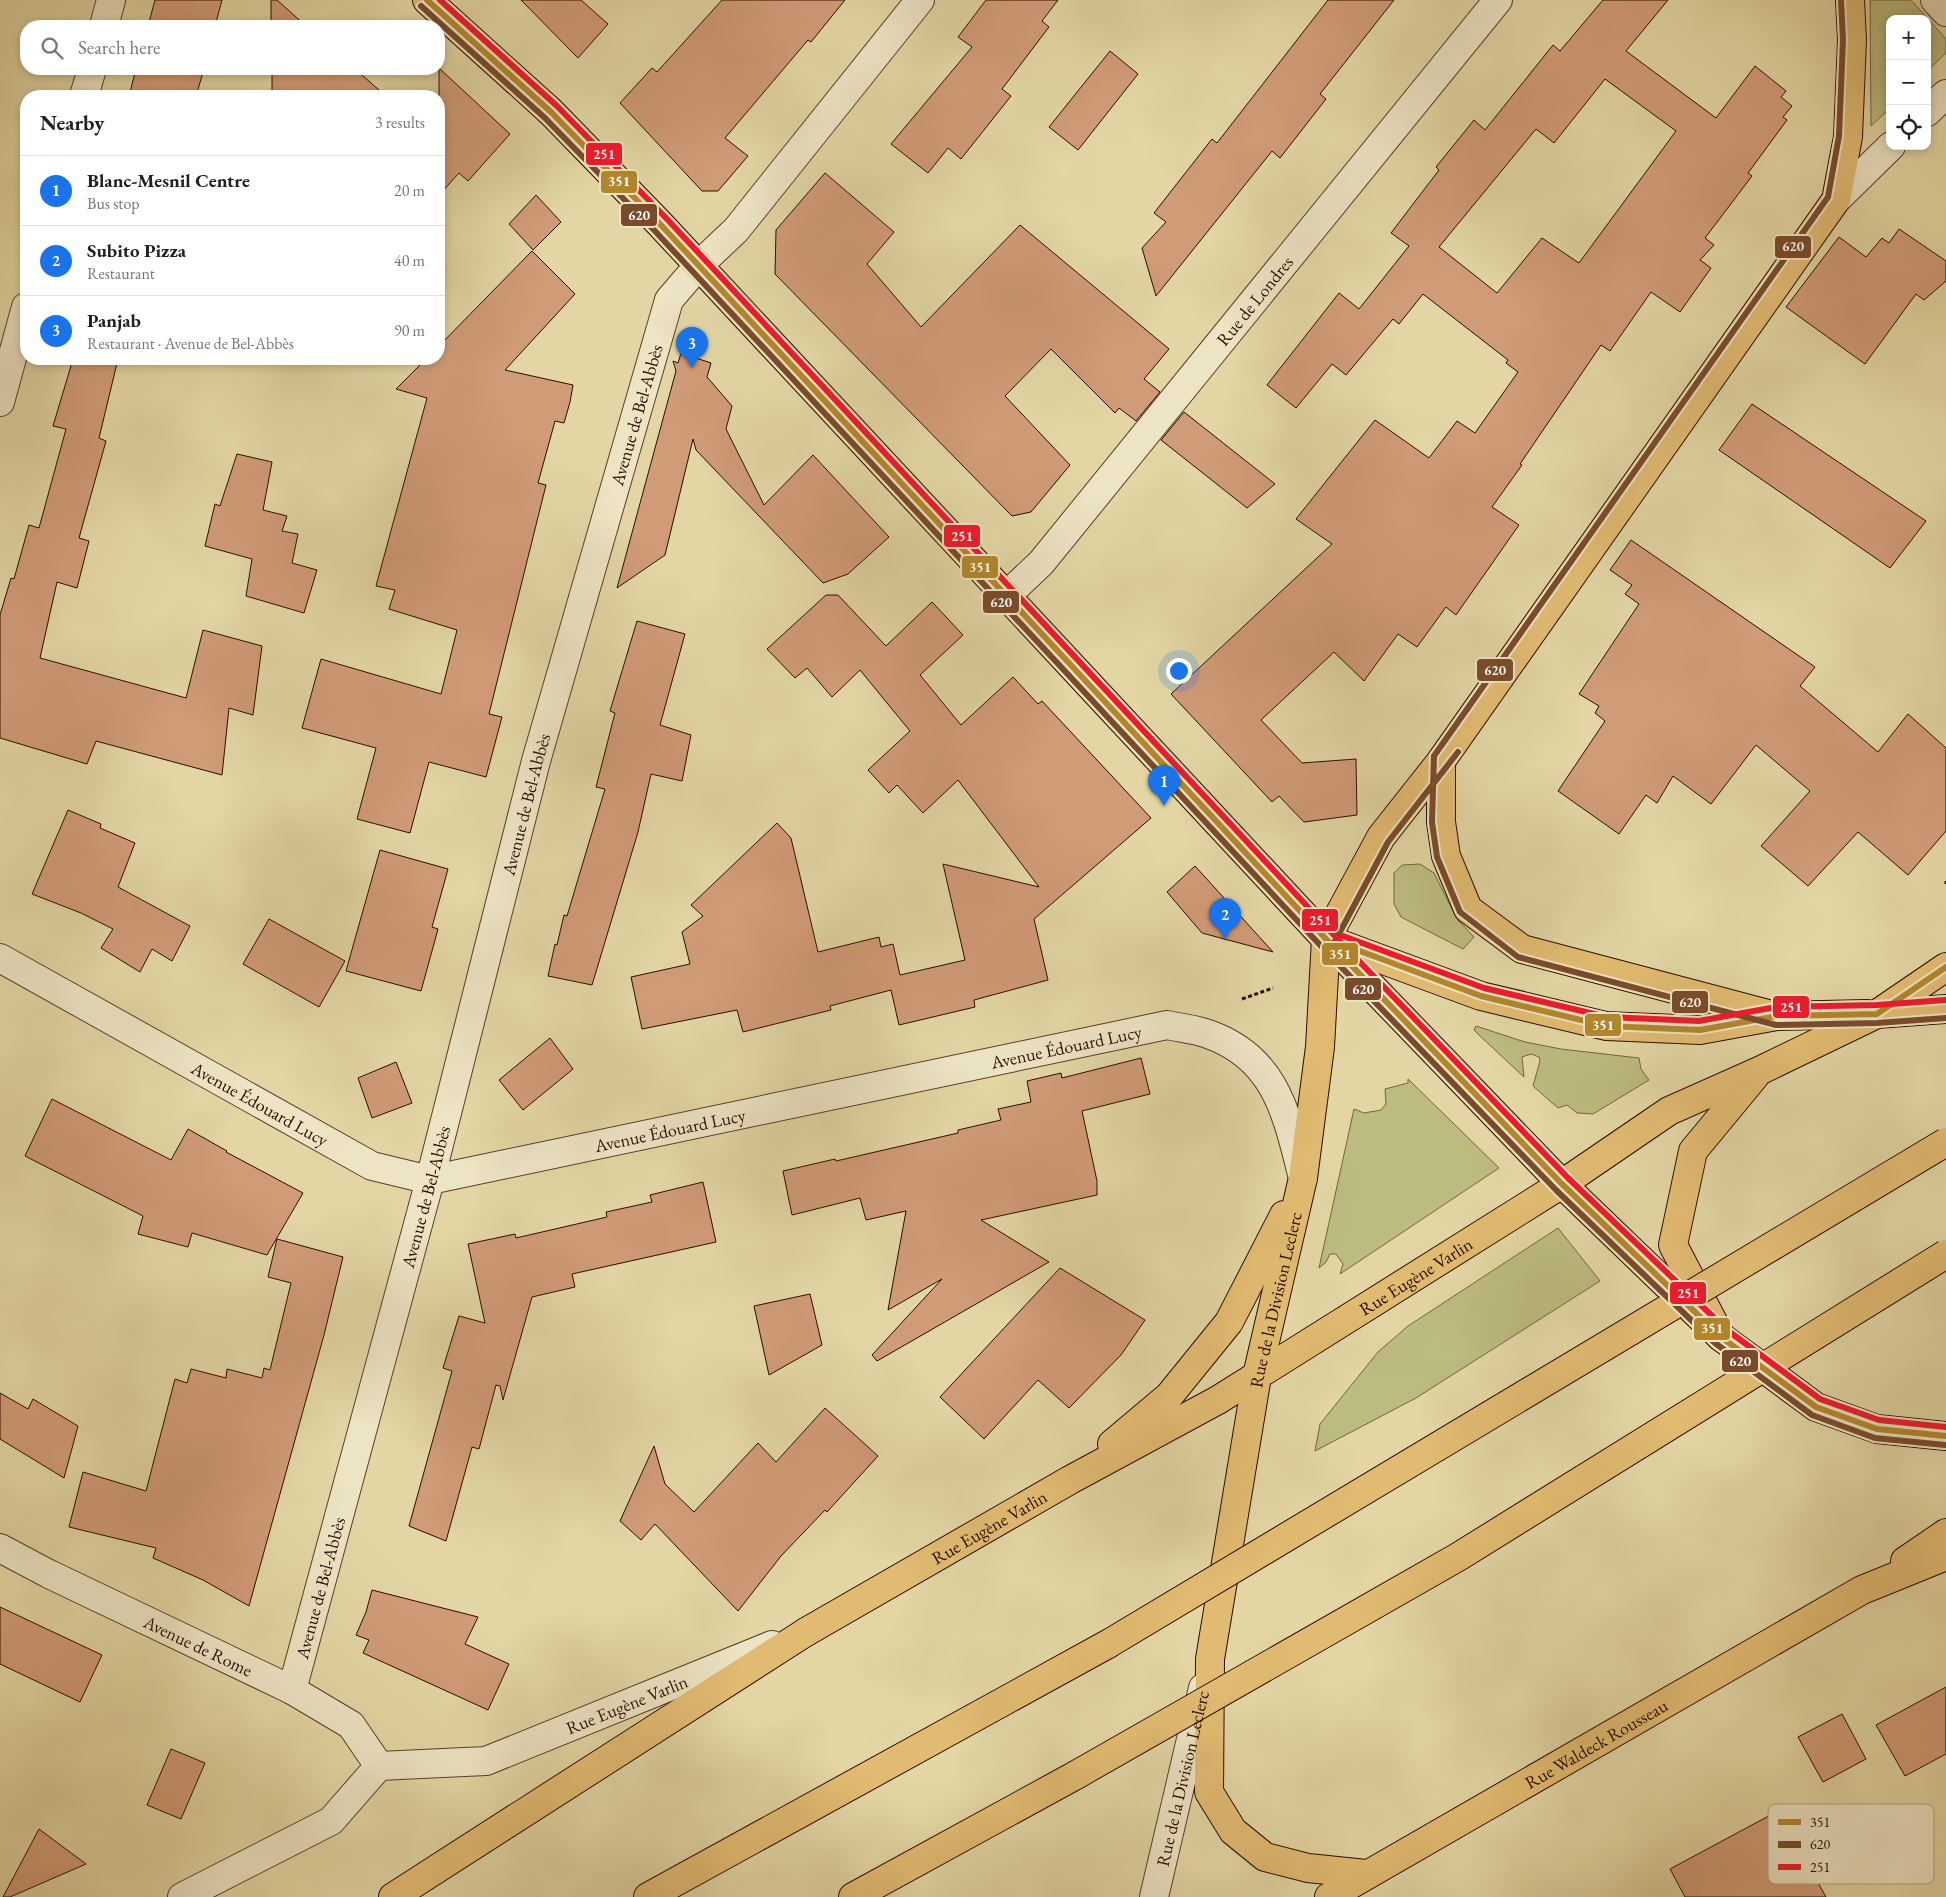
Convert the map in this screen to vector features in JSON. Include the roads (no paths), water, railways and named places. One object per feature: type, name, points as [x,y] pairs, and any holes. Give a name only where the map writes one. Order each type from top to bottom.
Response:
[{"type":"main road","points":[[428,0],[551,112],[699,264],[1326,939],[1562,1184],[1721,1337],[1816,1407],[1877,1429],[1946,1436]]},
{"type":"main road","points":[[1326,939],[1380,837],[1441,761],[1836,200],[1848,137],[1852,40],[1850,0]]},
{"type":"main road","points":[[1441,761],[1441,822],[1446,856],[1468,909],[1522,949],[1777,1016]]},
{"type":"main road","points":[[1326,939],[1481,996],[1606,1026],[1700,1030],[1777,1016],[1877,1014],[1946,1009]]},
{"type":"main road","name":"Rue de la Division Leclerc","points":[[1326,939],[1320,1047],[1303,1178],[1257,1376],[1210,1660],[1209,1792],[1233,1831],[1265,1857],[1308,1868],[1366,1874]]},
{"type":"main road","points":[[1877,1014],[1946,967]]},
{"type":"main road","name":"Rue Eugène Varlin","points":[[806,1632],[1070,1480],[1218,1400],[1562,1184],[1669,1111],[1759,1071],[1877,1014]]},
{"type":"main road","points":[[1721,1337],[1672,1245],[1693,1150],[1759,1071]]},
{"type":"main road","points":[[648,1897],[1108,1644],[1946,1142]]},
{"type":"main road","name":"Rue Eugène Varlin","points":[[1070,1480],[1169,1396],[1229,1322],[1303,1178]]},
{"type":"main road","points":[[853,1897],[1076,1775],[1458,1557],[1946,1254]]},
{"type":"main road","name":"Rue Waldeck Rousseau","points":[[1328,1897],[1862,1590],[1946,1533]]},
{"type":"main road","name":"Rue Waldeck Rousseau","points":[[1862,1590],[1946,1556]]},
{"type":"main road","points":[[393,1897],[806,1632]]},
{"type":"street","points":[[106,20],[111,0]]},
{"type":"street","name":"Avenue de Bel-Abbès","points":[[292,1690],[430,1180],[536,762],[669,300],[699,264],[736,230],[920,0]]},
{"type":"street","name":"Rue de Londres","points":[[1007,596],[1041,563],[1498,0]]},
{"type":"street","points":[[1935,0],[1946,12]]},
{"type":"street","points":[[86,90],[90,75]]},
{"type":"street","points":[[1931,108],[1946,94]]},
{"type":"street","points":[[1836,200],[1887,150]]},
{"type":"street","points":[[0,402],[20,329]]},
{"type":"street","name":"Avenue Édouard Lucy","points":[[0,958],[372,1166],[430,1180],[1166,1025],[1208,1034],[1248,1055],[1268,1080],[1286,1111],[1303,1178]]},
{"type":"street","name":"Avenue de Rome","points":[[0,1548],[49,1574],[292,1690],[351,1725],[379,1766]]},
{"type":"street","name":"Rue Eugène Varlin","points":[[379,1766],[486,1761],[806,1632]]},
{"type":"street","name":"Rue de la Division Leclerc","points":[[1154,1897],[1210,1660]]},
{"type":"street","points":[[182,1897],[331,1821],[379,1766]]},
{"type":"place","name":"Panjab","points":[[692,368]]},
{"type":"place","name":"Blanc-Mesnil Centre","points":[[1164,806]]},
{"type":"place","name":"Subito Pizza","points":[[1225,939]]}]
